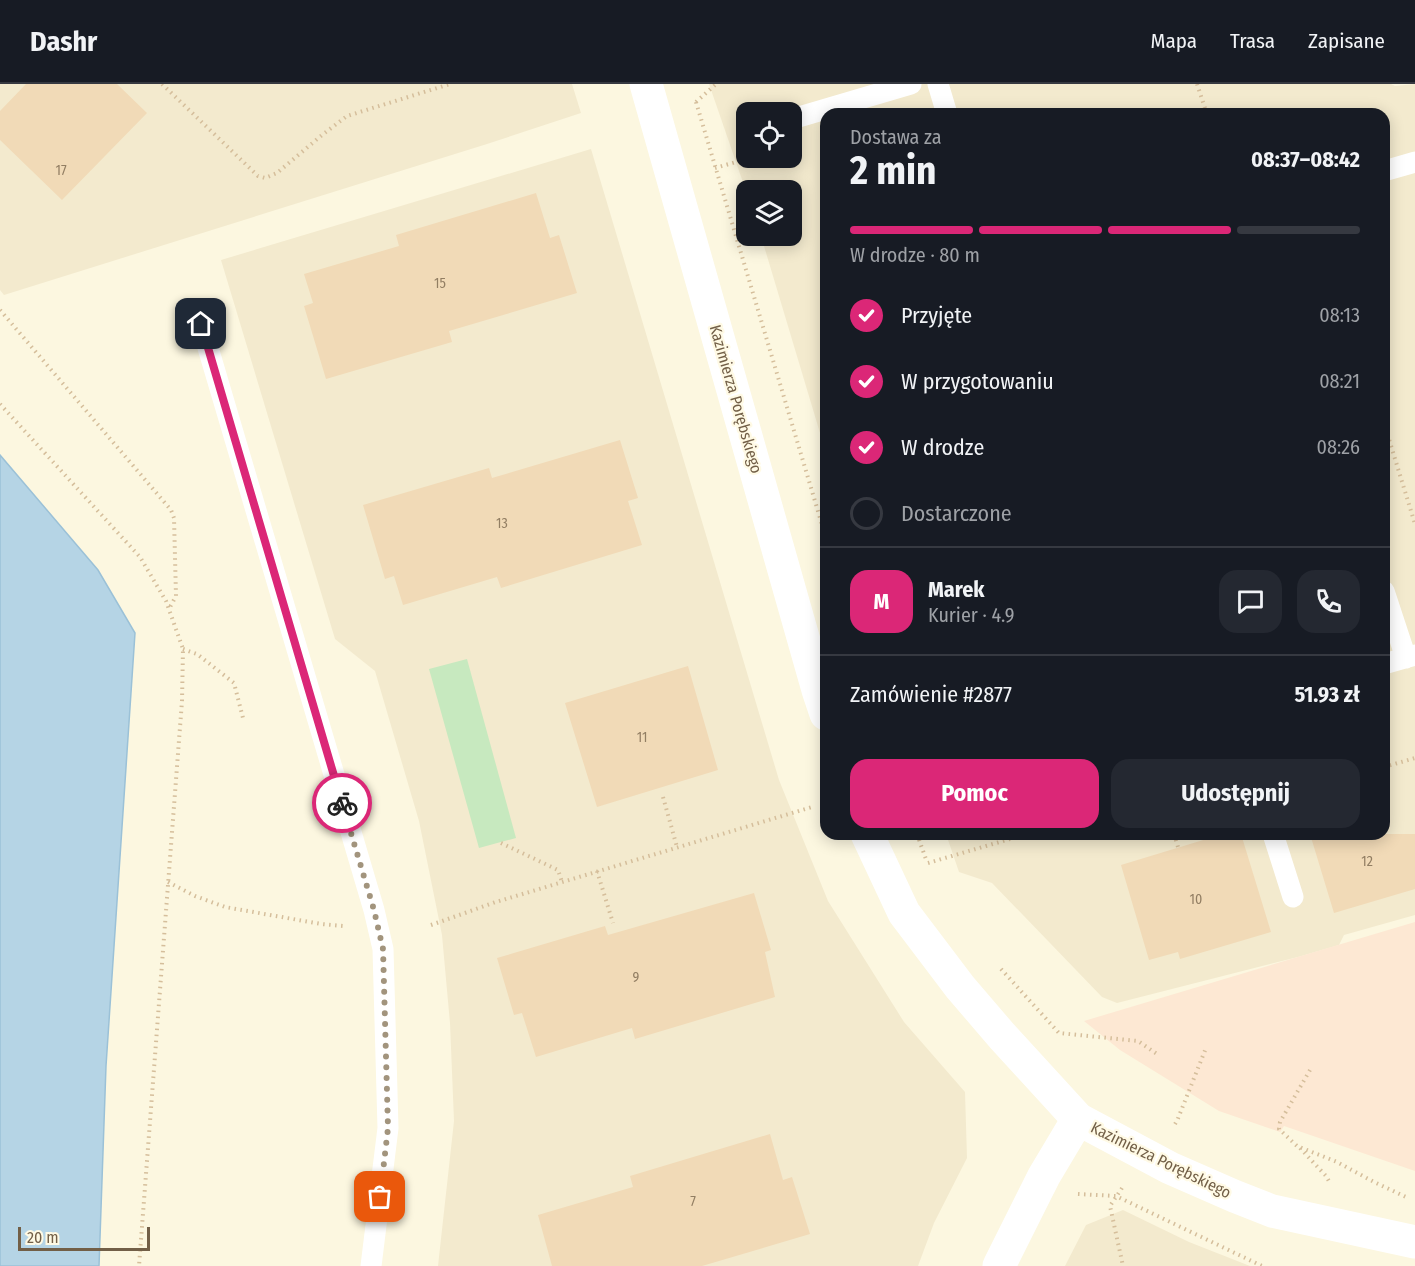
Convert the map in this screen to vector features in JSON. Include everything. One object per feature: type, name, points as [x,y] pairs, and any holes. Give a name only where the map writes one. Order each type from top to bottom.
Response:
[{"type":"street","name":"Kazimierza Porębskiego","points":[[646,84],[820,695]]},
{"type":"street","name":"Kazimierza Porębskiego","points":[[870,840],[904,913],[960,987],[1078,1119],[1170,1168],[1272,1211],[1415,1242]]},
{"type":"street","points":[[999,1266],[1044,1176],[1078,1119]]},
{"type":"lane","points":[[829,108],[911,84]]},
{"type":"lane","points":[[938,84],[945,108]]},
{"type":"lane","points":[[802,116],[820,111]]},
{"type":"lane","points":[[1390,169],[1415,162]]},
{"type":"lane","points":[[201,324],[383,949],[388,1128],[371,1266]]},
{"type":"lane","points":[[1390,606],[1411,657],[1390,662]]},
{"type":"lane","points":[[1275,840],[1293,897]]},
{"type":"path","points":[[162,84],[258,176],[265,178],[277,173],[347,116],[450,84]]},
{"type":"path","points":[[696,102],[716,84]]},
{"type":"path","points":[[1197,84],[1205,108]]},
{"type":"path","points":[[693,93],[820,518]]},
{"type":"path","points":[[715,168],[736,162]]},
{"type":"path","points":[[0,310],[171,510],[174,518],[176,596],[169,609]]},
{"type":"path","points":[[0,404],[140,557],[166,601],[183,649],[182,701],[139,1266]]},
{"type":"path","points":[[1390,443],[1415,524]]},
{"type":"path","points":[[183,649],[197,654],[234,683],[243,718]]},
{"type":"path","points":[[1390,765],[1415,758]]},
{"type":"path","points":[[663,797],[678,847]]},
{"type":"path","points":[[431,925],[496,902],[812,807]]},
{"type":"path","points":[[919,840],[928,863],[929,873]]},
{"type":"path","points":[[928,863],[1007,840]]},
{"type":"path","points":[[1176,840],[1178,848]]},
{"type":"path","points":[[501,843],[558,870],[562,882]]},
{"type":"path","points":[[597,871],[612,923]]},
{"type":"path","points":[[168,882],[195,896],[225,906],[321,924],[378,930]]},
{"type":"path","points":[[995,962],[1059,1033],[1138,1041],[1157,1054]]},
{"type":"path","points":[[1177,1121],[1206,1048]]},
{"type":"path","points":[[1310,1070],[1280,1122],[1279,1129],[1326,1176],[1335,1190]]},
{"type":"path","points":[[1297,1146],[1337,1162],[1409,1198]]},
{"type":"path","points":[[1077,1194],[1116,1196],[1261,1266]]},
{"type":"path","points":[[1116,1196],[1110,1206],[1123,1266]]},
{"type":"shaded area","points":[[0,84],[572,84],[581,113],[4,295],[0,290]]},
{"type":"shaded area","points":[[709,84],[1391,84],[1395,86],[1415,84],[1415,915],[1344,935],[1339,945],[1117,1003],[1102,997],[992,883],[959,872],[948,840],[1390,840],[1390,108],[820,108],[820,433],[764,246],[802,246],[802,180],[742,180],[738,168],[802,168],[802,102],[736,102],[736,162]]},
{"type":"shaded area","points":[[591,149],[779,780],[828,901],[904,1022],[965,1092],[967,1158],[934,1223],[918,1266],[438,1266],[454,1121],[450,1023],[442,935],[419,821],[375,671],[335,639],[221,260]]},
{"type":"shaded area","points":[[1415,922],[1415,1171],[1284,1126],[1280,1132],[1219,1111],[1120,1050],[1084,1021]]},
{"type":"shaded area","points":[[1123,1210],[1189,1242],[1250,1266],[1065,1266],[1086,1225]]},
{"type":"green space","points":[[467,659],[516,838],[479,848],[429,669]]},
{"type":"water","points":[[0,455],[98,570],[135,633],[106,1066],[99,1266],[0,1266]]},
{"type":"building","points":[[26,84],[117,84],[147,113],[62,200],[0,140],[0,111]]},
{"type":"building","points":[[536,193],[550,238],[559,235],[577,293],[449,331],[452,342],[326,379],[304,306],[313,303],[304,274],[399,246],[396,235]]},
{"type":"building","points":[[620,440],[638,498],[628,501],[642,545],[501,588],[497,577],[403,605],[394,576],[385,579],[363,505],[489,468],[492,478]]},
{"type":"building","points":[[688,666],[718,770],[597,807],[565,703]]},
{"type":"building","points":[[1390,834],[1415,834],[1415,889],[1334,913],[1312,840],[1390,840]]},
{"type":"building","points":[[1203,840],[1243,840],[1271,932],[1180,959],[1178,952],[1149,960],[1121,865]]},
{"type":"building","points":[[754,893],[771,950],[765,952],[775,997],[635,1039],[632,1028],[536,1057],[522,1013],[514,1015],[497,958],[605,926],[608,935]]},
{"type":"building","points":[[770,1134],[783,1180],[792,1177],[810,1234],[702,1266],[552,1266],[538,1215],[633,1187],[630,1176]]},
{"type":"way so far","points":[[342,803],[374,910],[383,949],[388,1128],[380,1197]]},
{"type":"route","points":[[201,324],[342,803]]}]
